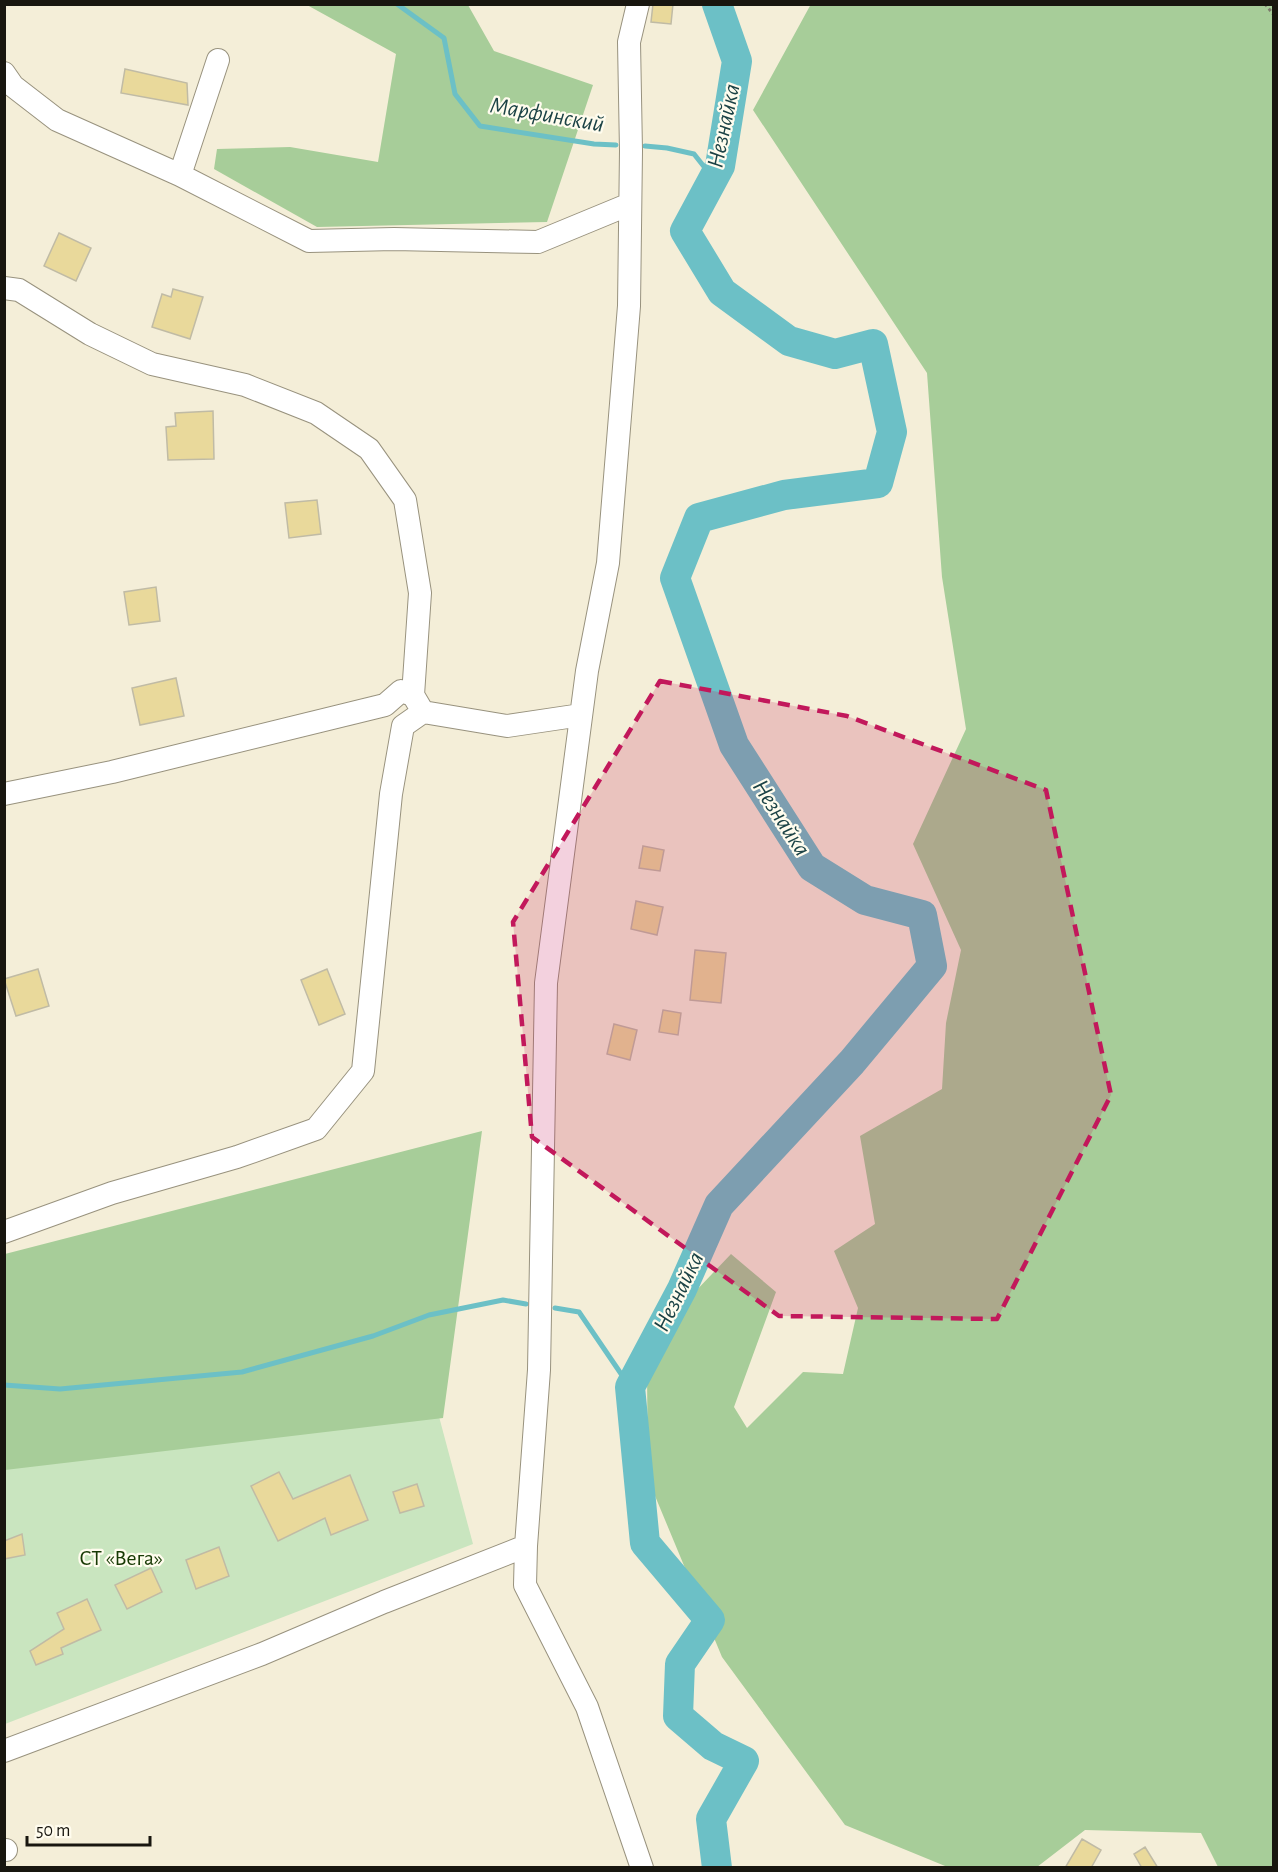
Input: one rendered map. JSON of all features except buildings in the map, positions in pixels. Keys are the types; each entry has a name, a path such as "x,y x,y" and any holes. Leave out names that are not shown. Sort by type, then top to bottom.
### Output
{"street":[{"path":"638,4 629,42 628,306 608,563 587,671 546,983 539,1370 525,1586 587,1707 642,1868"},
{"path":"180,175 218,60"},
{"path":"4,73 13,86 57,120 180,175 309,241 394,239 538,242 630,204"},
{"path":"4,288 19,290 90,334 152,364 246,385 316,413 369,449 405,500 420,593 418,704 403,726 391,794 363,1071 316,1129 237,1157 112,1193 4,1232"},
{"path":"4,794 112,772 385,705 401,691 418,704 507,726 581,715"},
{"path":"4,1751 262,1654 526,1546"}],"path":[{"path":"1265,4 1274,15"}],"highlighted area":[{"path":"660,681 847,716 1046,790 1111,1095 997,1319 779,1316 532,1137 513,922"}],"green space":[{"path":"811,4 1273,5 1273,1867 1218,1867 1201,1833 1085,1830 1037,1867 950,1868 845,1825 722,1657 648,1479 647,1373 692,1295 731,1254 776,1292 734,1407 747,1428 803,1372 843,1374 858,1308 834,1251 875,1224 860,1136 942,1089 946,1023 961,950 913,844 966,729 942,577 927,373 753,110"},
{"path":"307,5 468,5 494,51 593,85 547,222 317,227 214,169 217,149 290,147 378,162 396,54"},
{"path":"482,1131 443,1418 5,1470 5,1254"},
{"name":"СТ «Вега»","path":"433,1394 473,1544 5,1724 5,1462"}],"waterway":[{"name":"Марфинский","path":"397,4 444,38 455,94 480,126 594,144 616,145"},
{"name":"Незнайка","path":"717,4 737,61 720,166 685,231 722,292 789,341 835,354 873,344 892,432 878,483 784,495 699,518 675,578 734,745 812,867 865,900 922,915 932,966 852,1062 719,1205 682,1289 630,1387 645,1543 710,1620 680,1664 678,1716 713,1746 744,1761 711,1819 717,1868"},
{"path":"645,146 694,154 713,178"},
{"path":"4,1385 60,1389 242,1372 373,1336 429,1315 503,1300 526,1304"},
{"path":"555,1308 579,1312 630,1387"}]}
